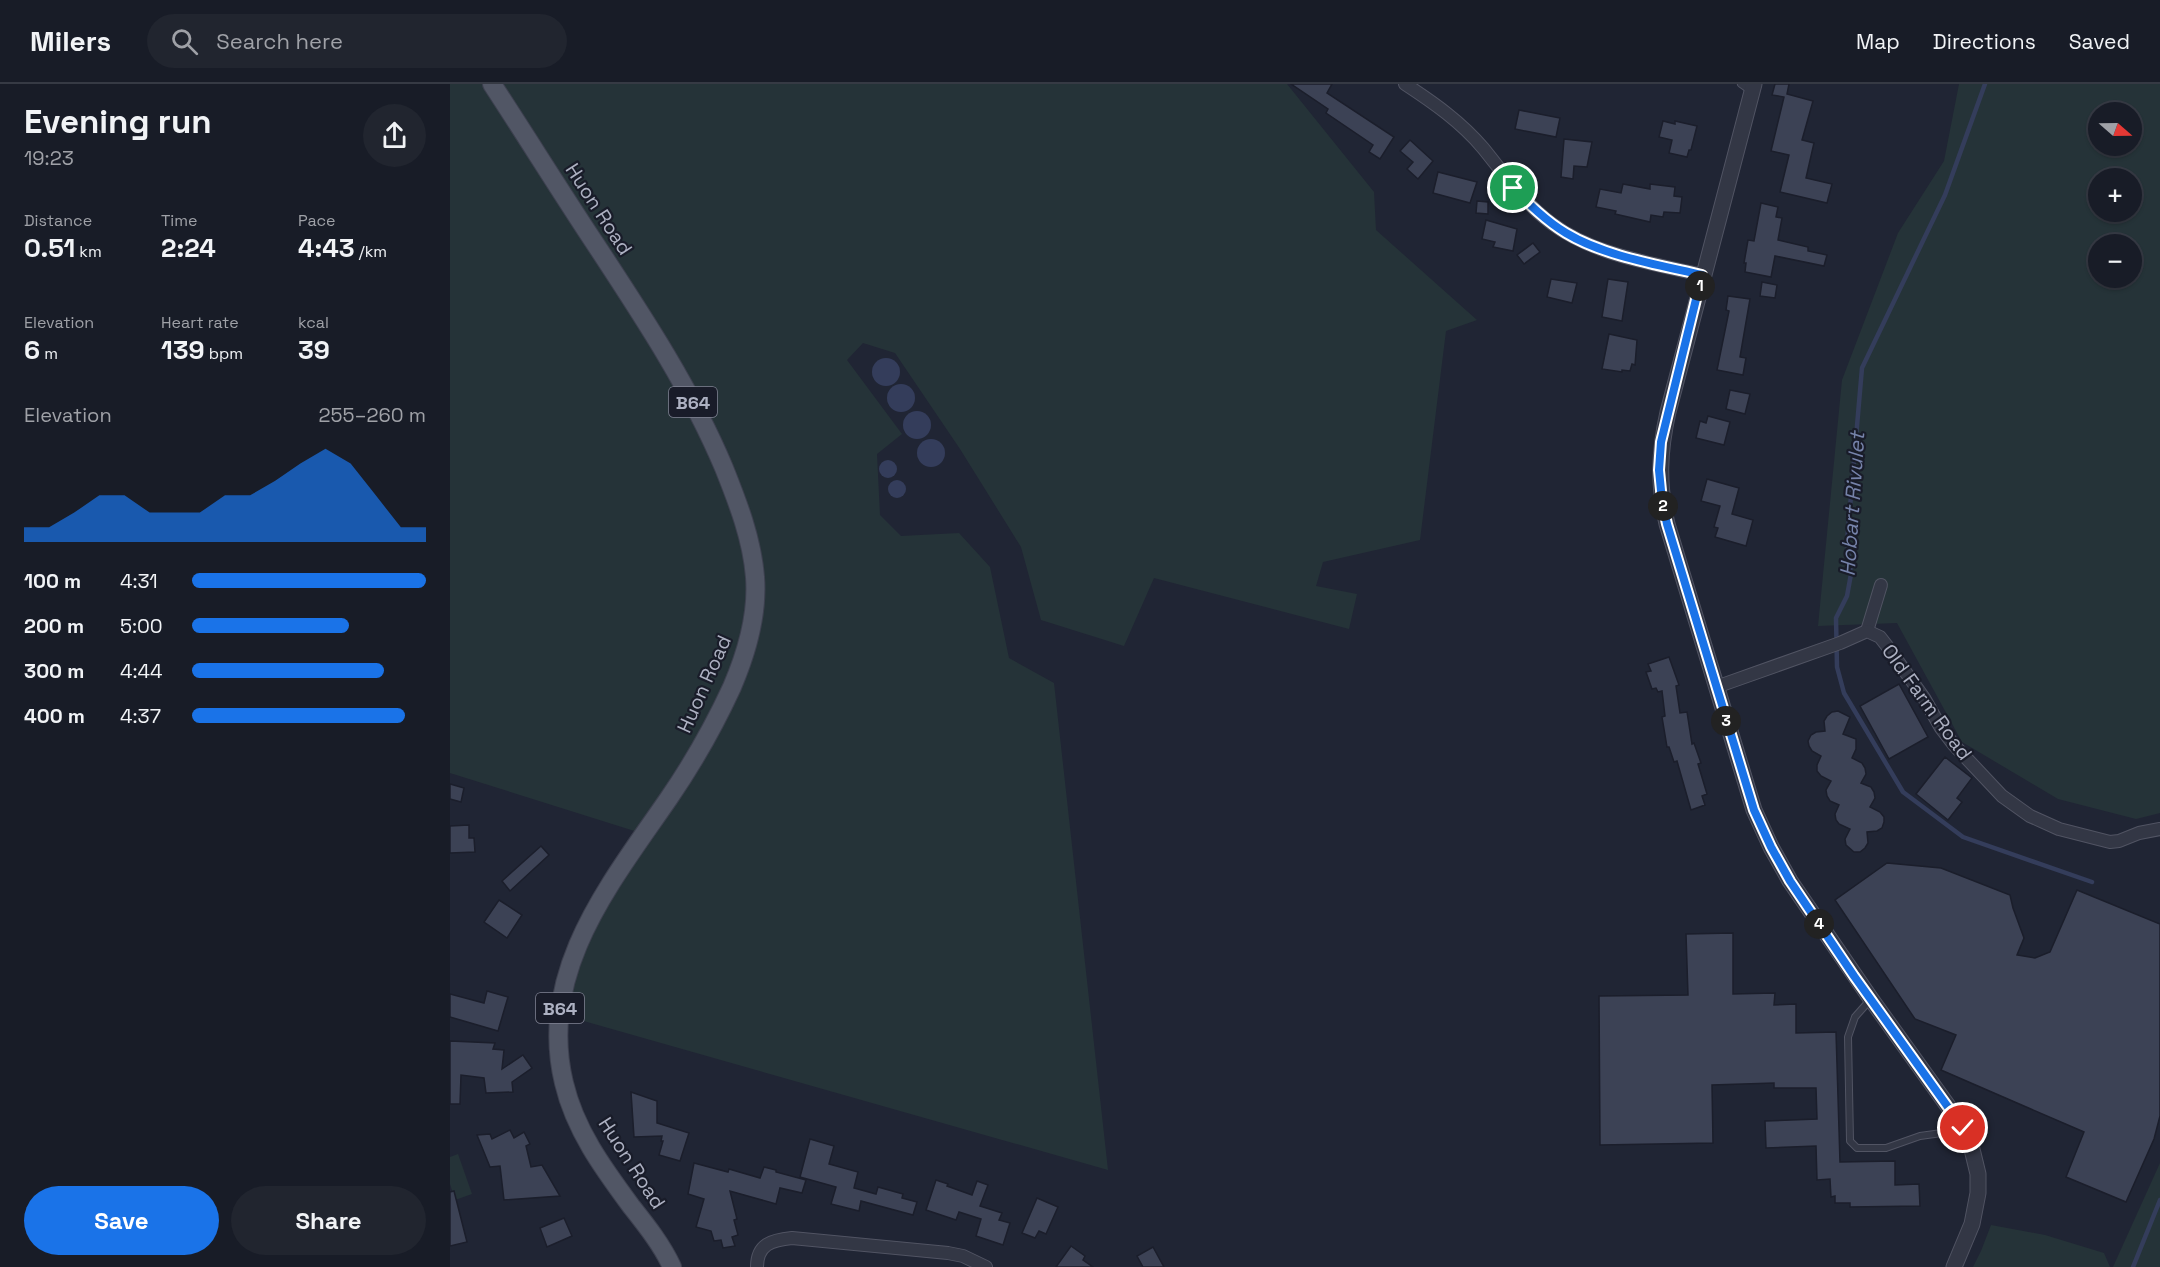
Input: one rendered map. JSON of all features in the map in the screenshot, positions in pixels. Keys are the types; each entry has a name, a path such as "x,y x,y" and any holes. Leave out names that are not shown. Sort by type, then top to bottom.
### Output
{"main road":[{"name":"Huon Road","path":"492,84 646,322 691,397 734,491 752,555 755,576 754,618 736,678 702,746 606,890 590,918 570,967 559,1014 560,1065 571,1106 592,1151 660,1245 672,1267"}],"street":[{"path":"1406,84 1446,111 1483,148 1513,188 1551,223 1567,234 1611,252 1702,275"},
{"path":"1749,87 1661,442 1659,470 1662,501 1754,810 1771,847 1790,881 1870,999 1958,1120 1974,1154 1978,1174 1976,1209 1967,1239 1954,1267"},
{"path":"1867,631 1881,585"},
{"name":"Old Farm Road","path":"1716,687 1824,649 1867,631 1880,637 1887,646 1954,745 2002,796 2030,816 2059,829 2110,842 2119,842 2139,833 2160,829"},
{"path":"757,1267 757,1257 764,1246 776,1239 792,1238 948,1253 963,1256 986,1267"}],"lane":[{"path":"1870,999 1855,1017 1848,1037 1850,1141 1857,1148 1878,1150 1920,1136 1949,1132"}],"shaded area":[{"path":"450,84 1287,84 1374,192 1376,230 1477,320 1446,331 1420,540 1323,562 1316,586 1357,594 1349,629 1154,578 1124,646 1041,620 1021,547 960,449 895,353 863,343 847,360 902,434 877,454 880,515 901,536 959,533 990,567 1009,658 1054,683 1108,1170 559,1014 564,987 644,834 450,773"},
{"path":"1959,84 2160,84 2160,813 2136,819 2058,799 1962,742 1897,623 1818,626 1842,380 1898,233 1944,161"},
{"path":"458,1154 472,1194 455,1200 450,1184 450,1157"},
{"path":"2160,1163 2160,1267 2113,1267"},
{"path":"1991,1225 2045,1235 2104,1253 2110,1267 1973,1267"}],"water":[{"path":"886,358 896,362 900,372 896,382 886,386 876,382 872,372 876,362"},
{"path":"901,384 911,388 915,398 911,408 901,412 891,408 887,398 891,388"},
{"path":"917,411 927,415 931,425 927,435 917,439 907,435 903,425 907,415"},
{"path":"931,439 941,443 945,453 941,463 931,467 921,463 917,453 921,443"},
{"path":"884,460 892,460 897,465 895,476 884,478 879,473 879,465"},
{"path":"893,480 901,480 906,485 904,496 893,498 888,493 888,485"}],"building":[{"path":"1291,84 1332,84 1327,93 1394,137 1380,159 1369,152 1373,145 1326,113 1328,109"},
{"path":"1775,84 1789,84 1787,94 1813,101 1802,140 1814,143 1806,178 1832,184 1827,203 1780,192 1789,155 1771,151 1784,97 1772,95"},
{"path":"1519,110 1560,118 1556,137 1515,129"},
{"path":"1663,121 1697,126 1687,157 1669,153 1672,140 1659,137"},
{"path":"1564,139 1592,142 1587,167 1574,166 1573,179 1561,177"},
{"path":"1410,140 1433,161 1418,179 1407,169 1413,162 1400,151"},
{"path":"1438,172 1477,182 1470,203 1433,193"},
{"path":"1623,184 1650,189 1650,184 1675,187 1674,196 1682,197 1680,213 1664,212 1663,217 1651,215 1650,222 1596,207 1600,189 1621,193"},
{"path":"1477,201 1488,202 1488,214 1476,213"},
{"path":"1761,203 1778,207 1776,217 1782,218 1778,240 1808,247 1808,251 1827,255 1824,266 1775,256 1771,277 1745,272 1746,263 1744,263 1748,240 1754,241"},
{"path":"1486,220 1517,229 1513,251 1493,247 1495,242 1482,239"},
{"path":"1533,243 1540,252 1524,264 1517,255"},
{"path":"1551,279 1577,283 1572,303 1547,297"},
{"path":"1608,279 1628,282 1622,321 1602,317"},
{"path":"1762,282 1777,285 1775,298 1760,296"},
{"path":"1728,296 1750,299 1740,357 1746,358 1743,375 1717,370 1729,311 1726,310"},
{"path":"1609,334 1637,340 1635,365 1632,364 1630,371 1602,369"},
{"path":"1730,390 1750,394 1745,414 1726,409"},
{"path":"1708,416 1730,422 1724,445 1696,438 1700,421 1706,423"},
{"path":"1707,479 1739,488 1732,514 1753,520 1746,546 1715,537 1718,528 1714,527 1720,506 1701,501"},
{"path":"1669,657 1679,685 1676,686 1680,713 1687,712 1692,744 1694,743 1701,763 1698,764 1707,794 1702,796 1705,805 1691,810 1677,761 1674,762 1669,747 1667,747 1662,717 1665,716 1662,691 1652,689 1646,672 1651,671 1648,664"},
{"path":"1899,684 1928,737 1889,759 1860,706"},
{"path":"1838,711 1850,717 1843,734 1856,739 1856,749 1852,758 1862,763 1865,768 1866,774 1861,783 1871,787 1874,792 1875,798 1870,807 1884,817 1882,828 1867,832 1868,843 1860,852 1854,852 1846,845 1845,839 1850,829 1836,820 1835,814 1839,805 1830,801 1826,790 1831,781 1817,771 1821,756 1812,751 1808,741 1816,732 1825,731 1824,721 1827,716"},
{"path":"1945,757 1972,778 1957,798 1962,802 1948,820 1916,794"},
{"path":"450,784 464,788 461,802 450,799"},
{"path":"469,825 469,838 474,838 475,852 450,853 450,826"},
{"path":"541,846 549,855 510,891 502,881"},
{"path":"1887,863 1941,868 2010,895 2024,938 2017,955 2035,958 2050,952 2077,890 2160,924 2160,1116 2154,1139 2126,1202 2066,1177 2084,1132 1941,1070 1956,1035 1915,1019 1835,900"},
{"path":"499,900 522,915 507,938 484,922"},
{"path":"1733,933 1733,994 1775,993 1774,1005 1796,1004 1796,1033 1836,1032 1840,1162 1895,1161 1895,1185 1919,1184 1920,1206 1850,1207 1850,1203 1835,1203 1835,1196 1831,1197 1830,1179 1817,1180 1816,1146 1766,1148 1765,1121 1817,1119 1816,1088 1774,1088 1774,1083 1712,1085 1713,1143 1600,1145 1599,996 1688,995 1686,934"},
{"path":"487,991 508,997 498,1031 450,1017 450,994 484,1003"},
{"path":"450,1041 495,1043 493,1049 504,1050 502,1069 523,1055 532,1068 512,1082 513,1092 486,1093 484,1078 461,1075 460,1104 450,1104"},
{"path":"631,1092 657,1101 657,1123 689,1133 680,1161 659,1155 662,1136 634,1137"},
{"path":"510,1130 514,1138 524,1132 530,1144 526,1146 531,1167 542,1165 560,1196 504,1200 500,1166 490,1167 477,1135 490,1134 492,1139"},
{"path":"810,1139 834,1146 829,1164 858,1172 854,1188 876,1194 878,1187 903,1194 902,1198 917,1202 913,1215 861,1201 859,1211 831,1204 836,1187 800,1177"},
{"path":"694,1163 728,1172 729,1169 760,1178 764,1167 806,1180 802,1193 780,1188 776,1204 730,1191 737,1219 734,1220 738,1235 732,1237 735,1246 723,1248 721,1240 714,1241 711,1231 696,1227 704,1199 688,1194"},
{"path":"936,1180 972,1195 977,1181 988,1185 980,1206 1002,1213 999,1220 1010,1223 1003,1245 976,1236 981,1219 959,1212 956,1220 926,1210"},
{"path":"454,1191 467,1242 450,1246 450,1192"},
{"path":"1037,1198 1058,1207 1046,1234 1039,1231 1035,1238 1022,1233"},
{"path":"564,1218 572,1236 547,1247 540,1228"},
{"path":"1071,1246 1085,1256 1083,1260 1093,1267 1056,1267"},
{"path":"1153,1247 1164,1267 1143,1267 1137,1256"}],"waterway":[{"name":"Hobart Rivulet","path":"1985,84 1945,195 1862,368 1847,542 1851,574 1847,596 1836,618 1837,667 1844,693 1903,792 1963,837 2092,882"},
{"name":"Hobart Rivulet","path":"2133,1267 2160,1200"}],"route":[{"path":"1513,188 1551,223 1585,243 1611,252 1702,275 1661,442 1659,470 1667,524 1726,722 1754,810 1780,865 1870,999 1963,1128"}]}
